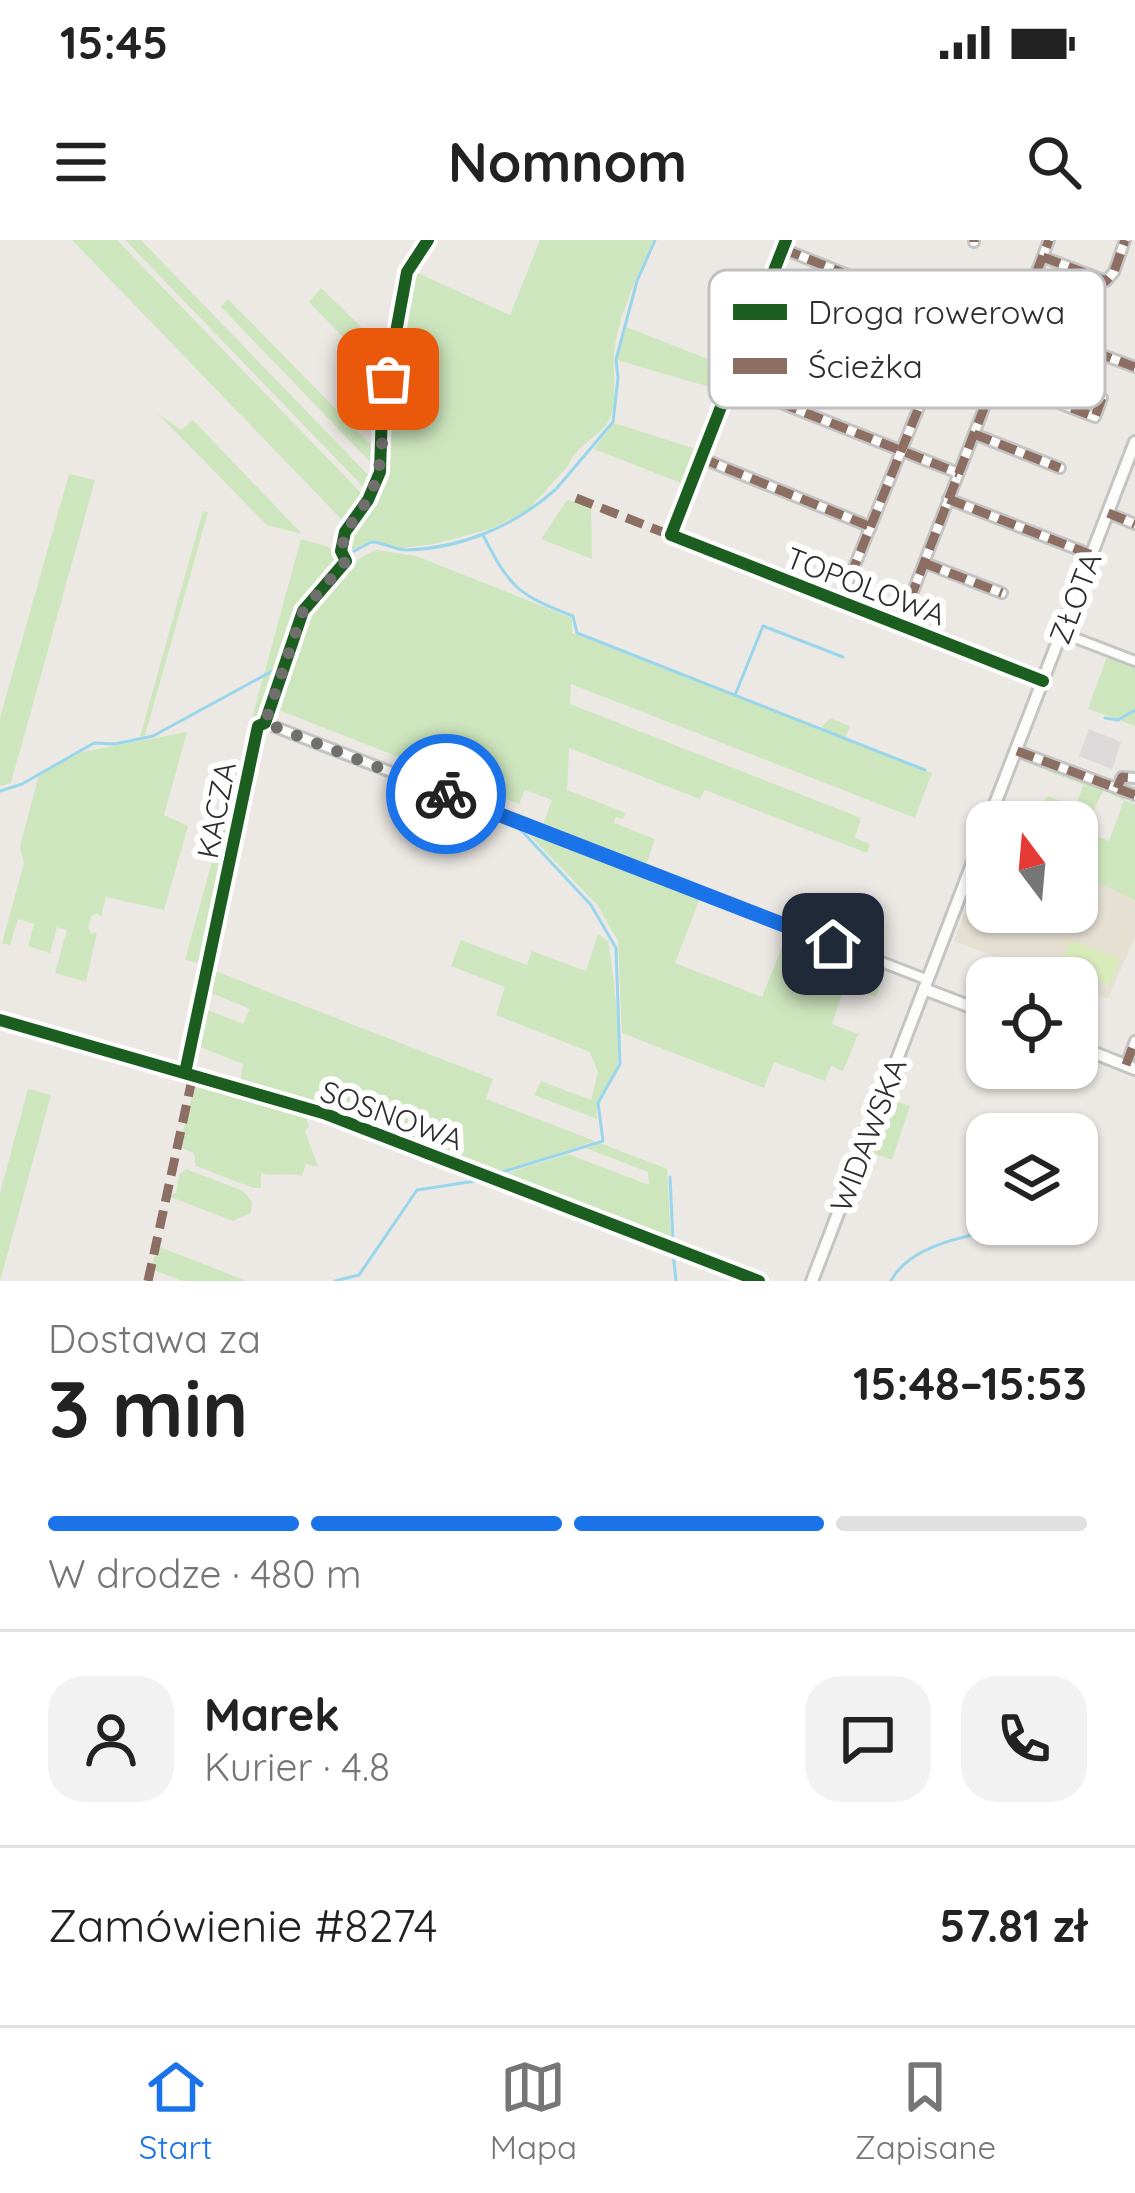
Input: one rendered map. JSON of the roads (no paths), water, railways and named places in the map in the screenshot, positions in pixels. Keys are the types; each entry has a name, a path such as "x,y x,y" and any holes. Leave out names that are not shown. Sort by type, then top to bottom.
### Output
{"street":[{"name":"KACZA","path":"185,1072 258,726 265,723 303,611 346,561 341,551 345,532 368,500 380,472 382,409 406,272 428,240"},
{"path":"1038,270 1049,240"},
{"path":"1105,281 1114,272 1126,240"},
{"path":"784,244 844,270"},
{"path":"1043,257 1077,270"},
{"path":"1105,357 1135,368"},
{"path":"720,408 701,458 871,527"},
{"path":"792,408 958,473"},
{"path":"839,602 918,408"},
{"path":"900,625 984,408"},
{"path":"1072,408 1095,417 1098,408"},
{"path":"974,434 1060,468"},
{"name":"ZŁOTA","path":"997,801 1135,442"},
{"name":"TOPOLOWA","path":"701,458 671,535 1043,681"},
{"path":"948,500 1092,555"},
{"path":"1108,513 1135,524"},
{"path":"924,563 1001,593"},
{"path":"1062,633 1135,661"},
{"path":"265,723 966,1003"},
{"path":"1016,751 1135,795"},
{"path":"1117,788 1122,777 1135,778"},
{"name":"ZŁOTA","path":"926,985 966,880"},
{"name":"WIDAWSKA","path":"812,1281 926,985"},
{"name":"SOSNOWA","path":"0,1020 323,1113 759,1281"},
{"path":"1098,1054 1130,1067 1135,1041"}],"waterway":[{"path":"557,488 613,422 616,360 637,281 655,240"},
{"path":"347,555 371,542 407,550 468,540 505,524 555,490"},
{"path":"483,535 518,588 573,616 577,633 925,770"},
{"path":"0,791 22,784 94,743 153,736 276,669 302,600 310,597"},
{"path":"735,695 763,626 843,657"},
{"path":"261,720 276,670"},
{"path":"1105,718 1118,720 1135,710"},
{"path":"266,729 519,828 591,905 616,948 620,1064 598,1103 603,1141 496,1174"},
{"path":"670,1177 673,1242"},
{"path":"335,1281 359,1275 417,1190 482,1180"},
{"path":"891,1281 914,1257 966,1236"},
{"path":"673,1253 676,1281"}]}
